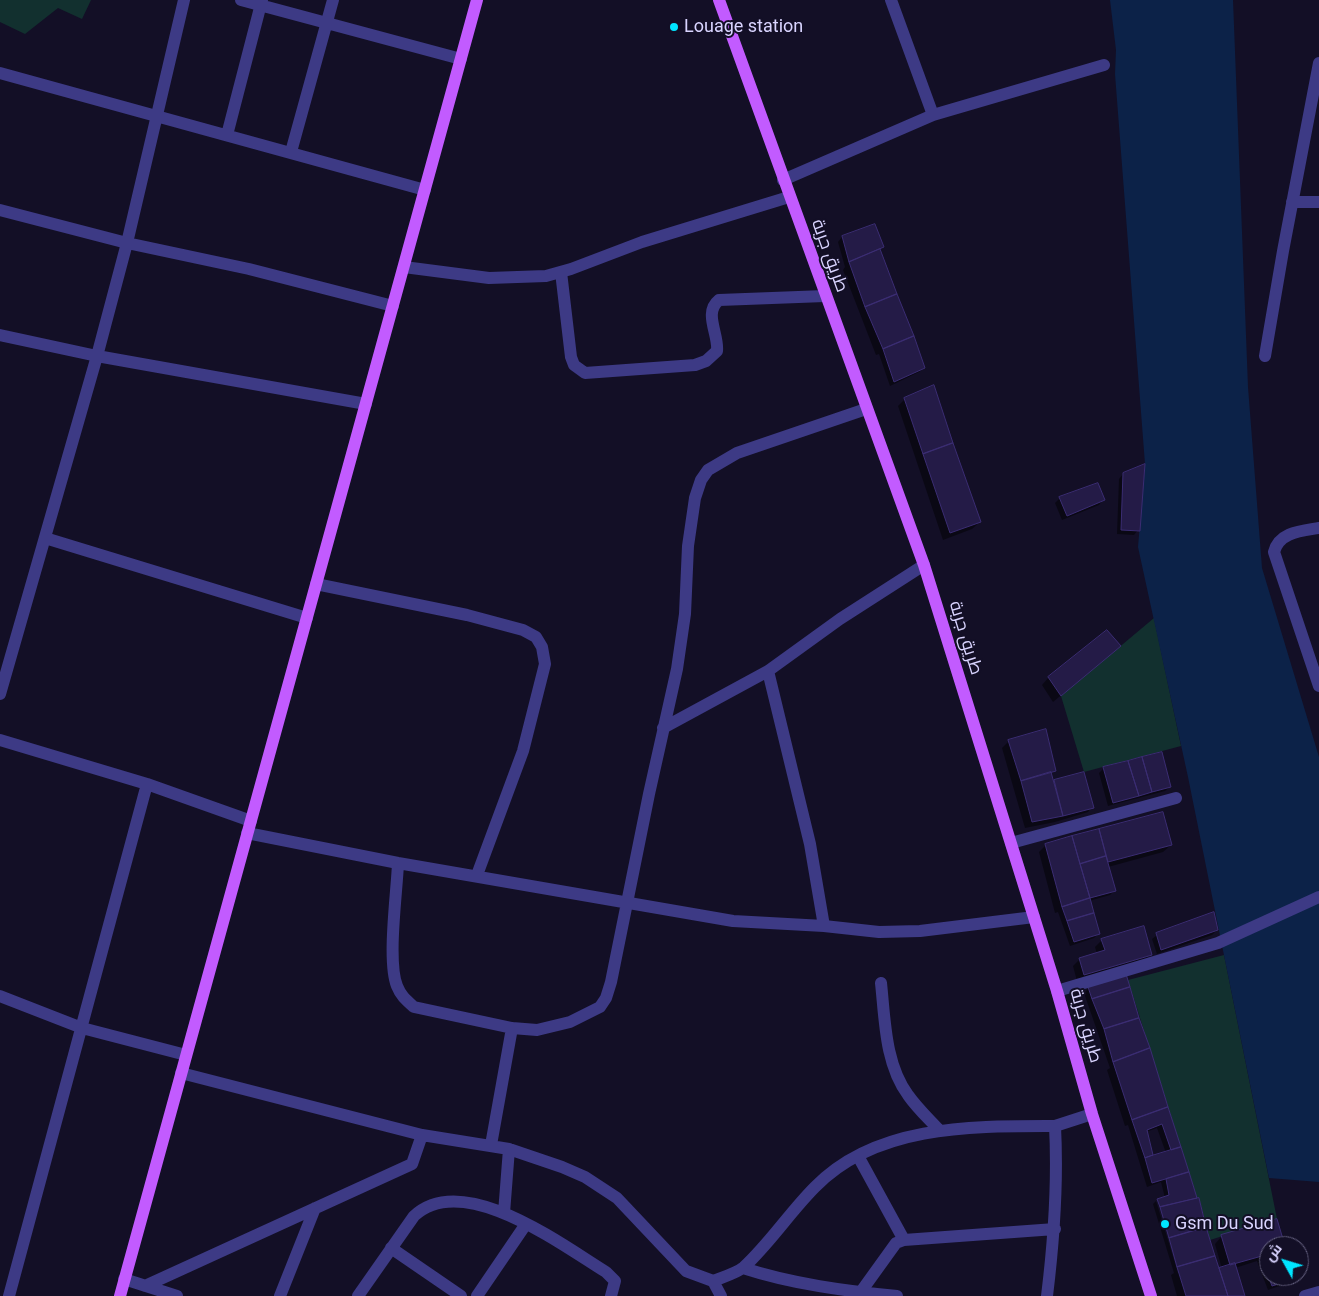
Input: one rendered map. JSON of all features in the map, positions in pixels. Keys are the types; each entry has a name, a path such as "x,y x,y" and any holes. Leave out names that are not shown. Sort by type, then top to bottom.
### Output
{"main road":[{"path":"120,1296 477,0"},
{"name":"طريق جربة","path":"719,0 924,565 1057,992 1092,1114 1151,1296"}],"street":[{"path":"0,694 98,356 127,243 184,0"},
{"path":"242,0 261,3 461,59"},
{"path":"291,152 333,0"},
{"path":"891,0 933,115"},
{"path":"227,135 261,3"},
{"path":"1265,356 1319,63"},
{"path":"783,180 933,115 1104,65"},
{"path":"0,73 425,190"},
{"path":"404,267 489,278 522,278 561,272 642,242 789,197"},
{"path":"1292,202 1319,202"},
{"path":"0,210 127,243 249,269 393,306"},
{"path":"561,272 571,358 574,366 586,373 686,366 706,361 717,351 718,341 711,316 714,304 719,300 825,296"},
{"path":"0,335 98,356 366,404"},
{"path":"398,863 393,965 397,984 403,998 414,1007 512,1028 537,1030 552,1028 587,1015 600,1007 606,998 612,982 680,651 686,614 688,546 695,498 701,480 712,467 737,453 866,409"},
{"path":"1319,528 1283,537 1276,543 1274,552 1319,686"},
{"path":"45,538 307,618"},
{"path":"663,728 768,671 840,619 924,565"},
{"path":"316,584 467,615 514,628 536,637 542,647 545,664 528,732 508,796 477,875"},
{"path":"768,671 810,844 824,926"},
{"path":"0,740 147,784 249,827 398,863 477,875 733,921 824,926 879,932 920,932 1034,917"},
{"path":"9,1296 34,1194 82,1028 147,784"},
{"path":"1010,843 1176,798"},
{"path":"1057,992 1218,943 1319,897"},
{"path":"881,983 888,1042 894,1071 908,1095 939,1130"},
{"path":"0,996 82,1028 186,1055"},
{"path":"491,1145 512,1028"},
{"path":"181,1073 422,1135 510,1149 562,1167 605,1189 645,1227 679,1266 686,1271 713,1281 721,1296"},
{"path":"713,1281 743,1268 816,1186 847,1161 858,1156 902,1139 939,1130 990,1126 1055,1126 1092,1114"},
{"path":"1047,1296 1055,1229 1057,1167 1055,1126"},
{"path":"145,1286 412,1164 422,1135"},
{"path":"504,1213 510,1149"},
{"path":"858,1156 904,1240"},
{"path":"358,1296 414,1216 432,1203 468,1202 504,1213 526,1224 606,1272 615,1281 611,1296"},
{"path":"280,1296 315,1208"},
{"path":"477,1296 526,1224"},
{"path":"860,1293 890,1249 896,1243 904,1240 1055,1229"},
{"path":"391,1248 461,1296"},
{"path":"743,1268 765,1275 860,1293 897,1296"},
{"path":"124,1279 177,1296"},
{"path":"1305,1296 1319,1292"}],"green space":[{"path":"0,0 91,0 82,19 58,8 25,34 0,22"},
{"path":"1154,618 1181,746 1084,772 1061,696"},
{"path":"1224,955 1277,1219 1210,1240 1199,1198 1197,1198 1128,980"}],"water":[{"path":"1110,0 1233,0 1248,387 1262,568 1319,757 1319,1182 1269,1178 1188,777 1138,547 1145,464 1115,74 1116,50"}],"building":[{"path":"875,224 884,247 849,262 842,236"},
{"path":"880,249 897,294 865,307 849,262"},
{"path":"897,294 914,336 883,349 865,307"},
{"path":"914,336 925,368 894,382 883,349"},
{"path":"934,385 953,443 923,454 904,398"},
{"path":"953,443 981,522 950,533 923,454"},
{"path":"1145,464 1140,531 1121,530 1123,473"},
{"path":"1098,483 1105,500 1067,516 1059,497"},
{"path":"1107,630 1121,646 1061,696 1048,677"},
{"path":"1046,729 1056,771 1021,781 1008,740"},
{"path":"1162,752 1171,787 1152,792 1142,757"},
{"path":"1142,757 1152,792 1139,796 1128,761"},
{"path":"1128,761 1139,796 1113,803 1103,767"},
{"path":"1051,772 1063,816 1032,822 1021,781"},
{"path":"1084,772 1094,808 1063,816 1054,780"},
{"path":"1163,812 1172,845 1108,862 1099,829"},
{"path":"1099,829 1106,856 1080,864 1072,836"},
{"path":"1072,836 1090,898 1062,907 1045,844"},
{"path":"1106,856 1116,891 1090,898 1080,864"},
{"path":"1090,898 1094,913 1067,921 1062,907"},
{"path":"1214,912 1218,930 1161,950 1156,933"},
{"path":"1094,913 1100,934 1074,942 1067,921"},
{"path":"1144,926 1152,955 1084,975 1079,958 1105,950 1101,939"},
{"path":"1126,974 1130,987 1092,999 1088,987"},
{"path":"1130,987 1139,1018 1104,1029 1092,999"},
{"path":"1139,1018 1150,1048 1113,1062 1104,1029"},
{"path":"1150,1048 1168,1107 1132,1120 1113,1062"},
{"path":"1168,1107 1181,1147 1171,1150 1162,1124 1147,1130 1153,1155 1145,1158 1132,1120"},
{"path":"1181,1147 1189,1172 1152,1183 1145,1158"},
{"path":"1189,1172 1197,1198 1160,1207 1157,1199 1169,1195 1166,1179"},
{"path":"1199,1198 1206,1227 1169,1238 1160,1207"},
{"path":"1277,1219 1282,1236 1259,1236 1259,1257 1230,1265 1221,1235"},
{"path":"1206,1227 1215,1256 1177,1267 1169,1238"},
{"path":"1215,1256 1228,1296 1186,1296 1177,1267"},
{"path":"1235,1263 1245,1296 1228,1296 1219,1268"}],"place":[{"name":"Louage station","path":"674,27"},
{"name":"Gsm Du Sud","path":"1165,1224"}]}
